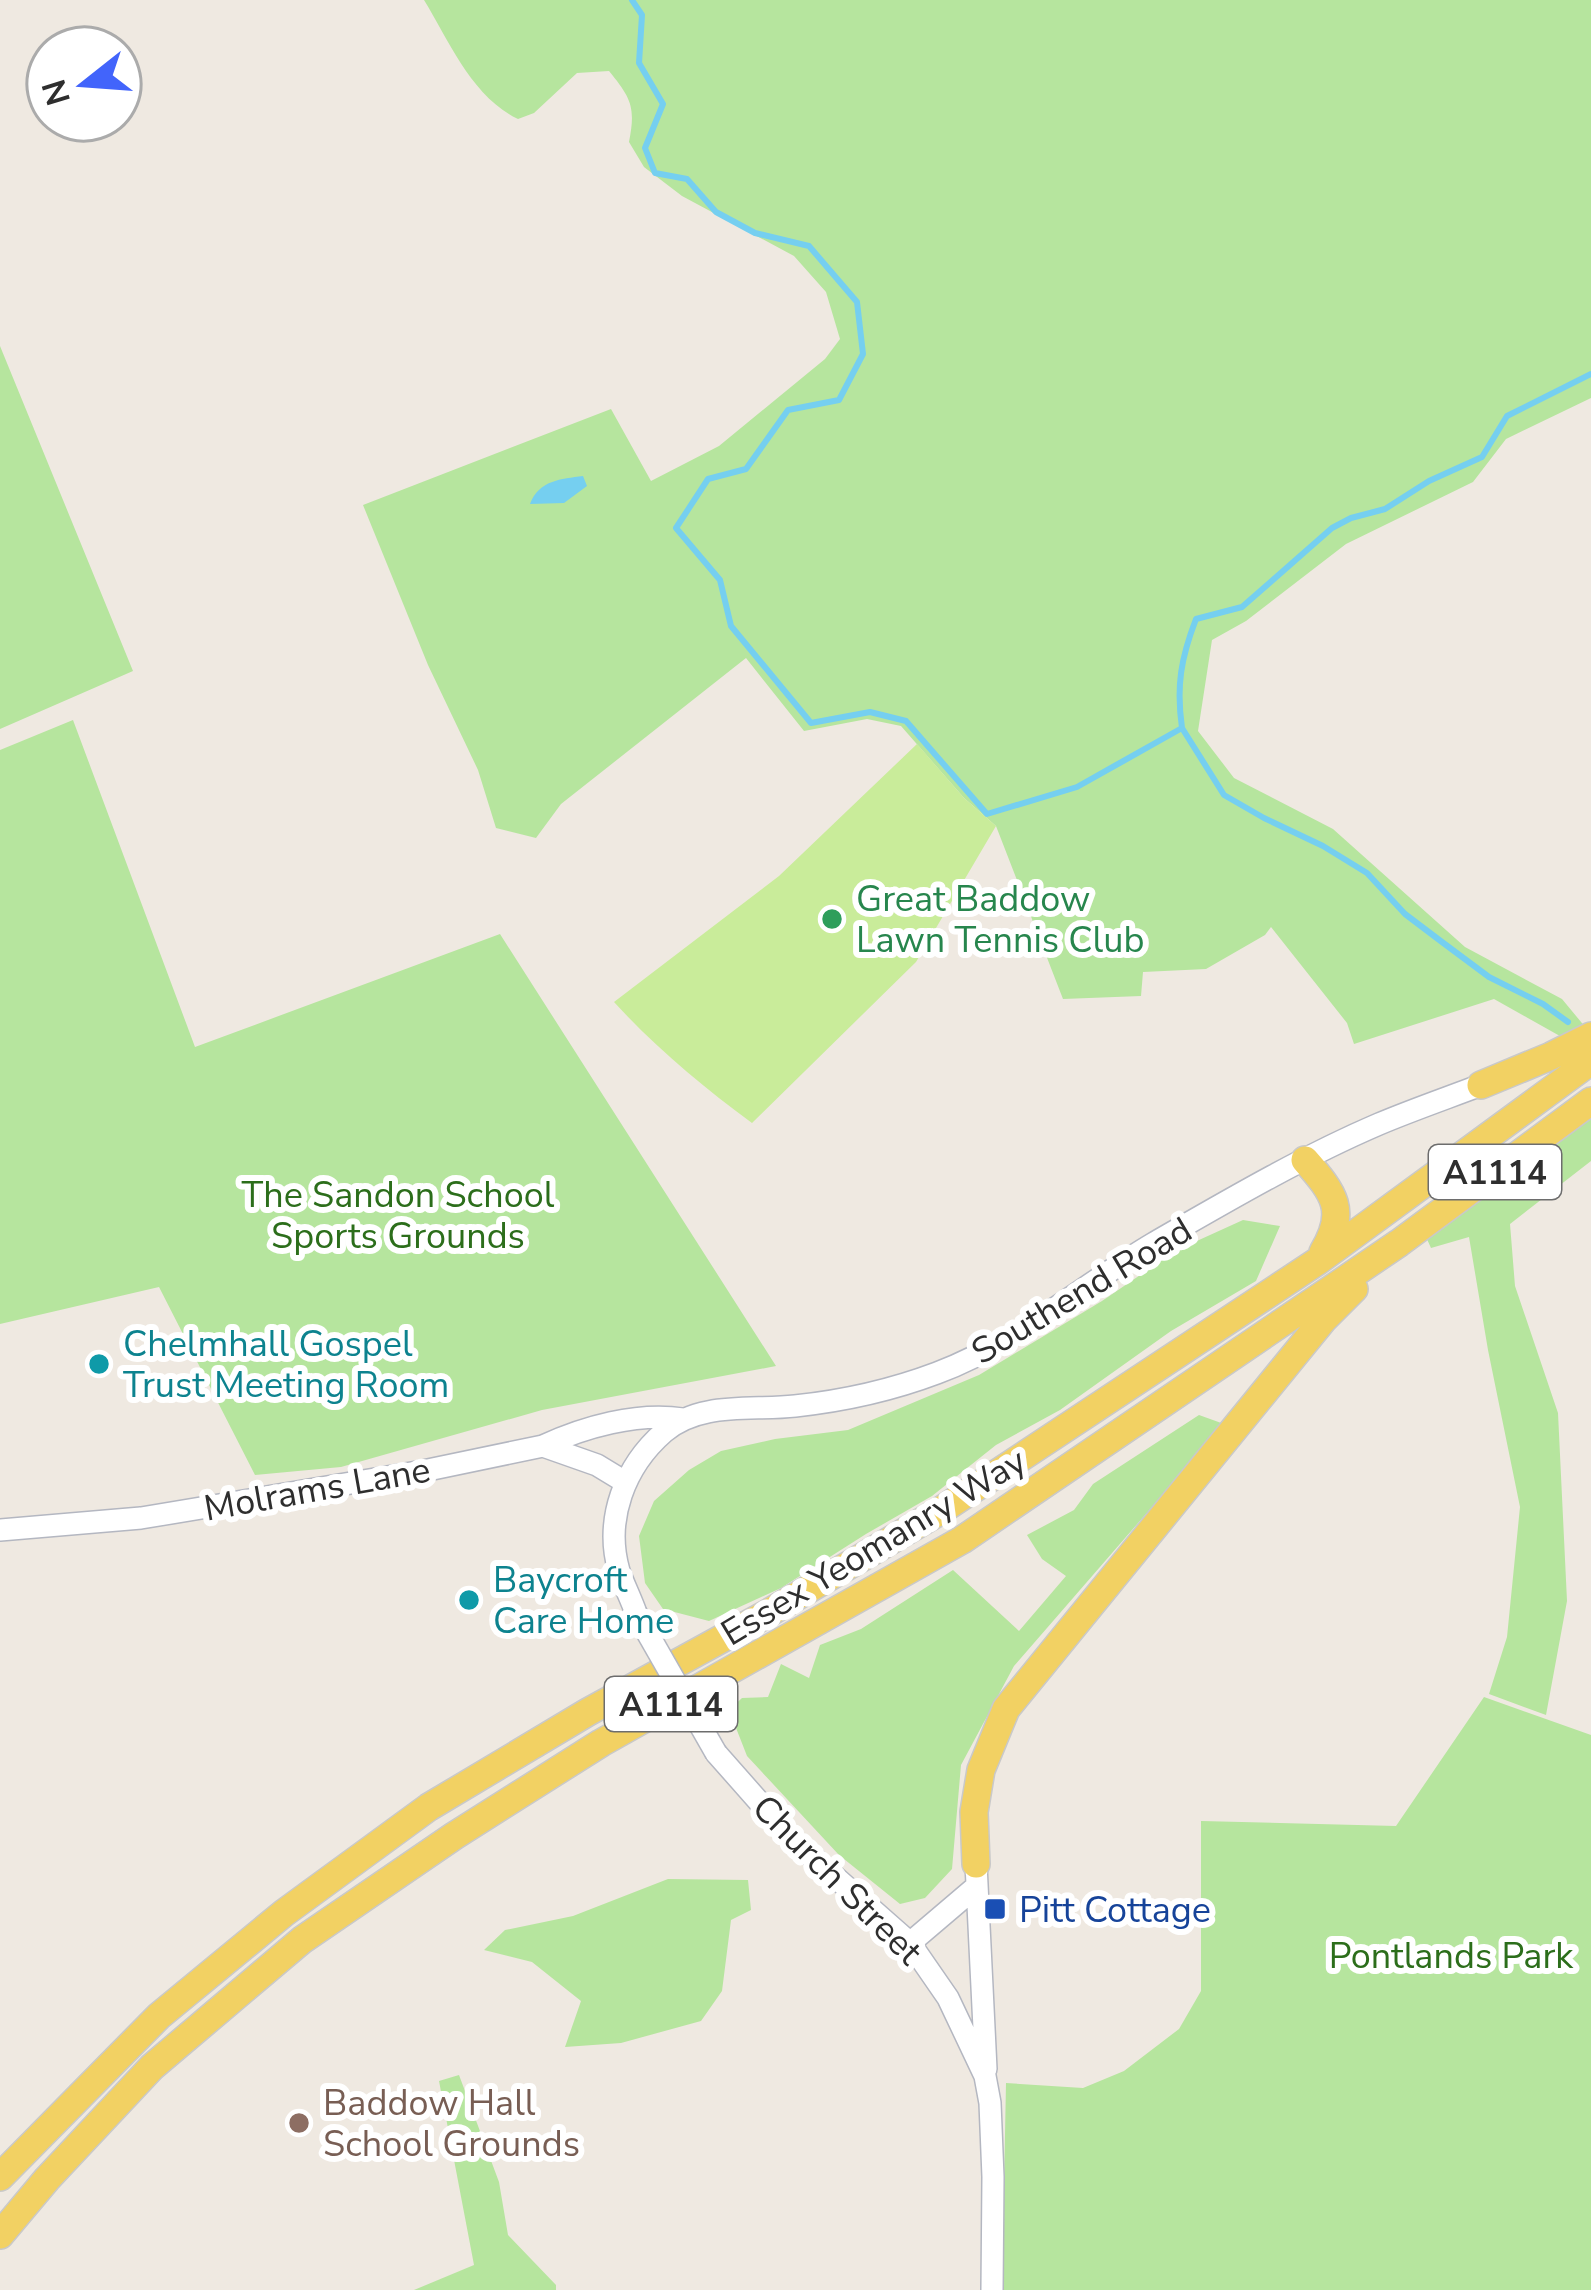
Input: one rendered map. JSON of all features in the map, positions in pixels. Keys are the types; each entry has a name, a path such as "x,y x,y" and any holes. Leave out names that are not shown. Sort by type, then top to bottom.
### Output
{"main road":[{"path":"1481,1085 1591,1036"},
{"name":"Essex Yeomanry Way","path":"0,2177 159,2016 284,1913 429,1807 940,1511 1318,1261 1591,1061"},
{"name":"A1114","path":"1399,1243 1591,1101"},
{"path":"1305,1160 1328,1188 1337,1222 1318,1261"},
{"path":"976,1875 974,1812 981,1770 1006,1709 1323,1320 1399,1243"},
{"name":"Essex Yeomanry Way","path":"0,2235 152,2067 302,1940 601,1743 962,1540 1399,1243"}],"street":[{"name":"Southend Road","path":"543,1447 573,1432 658,1415 683,1419 706,1412 795,1406 890,1389 938,1372 998,1346 1151,1245 1305,1160 1481,1085"},
{"path":"543,1447 597,1465 625,1482 642,1455 683,1419"},
{"name":"Molrams Lane","path":"0,1530 141,1518 543,1447"},
{"name":"Church Street","path":"625,1482 614,1543 619,1570 636,1613 716,1753 791,1839 910,1943 948,1998 986,2076 994,2177 992,2290"},
{"path":"910,1943 976,1875"},
{"path":"976,1875 986,2076"}],"green space":[{"path":"424,0 1591,0 1591,398 1506,439 1473,482 1346,544 1246,621 1212,640 1198,731 1234,778 1333,829 1465,947 1562,999 1591,1034 1567,1040 1494,999 1354,1044 1347,1023 1271,927 1206,969 1143,972 1141,996 1063,999 996,826 964,798 901,726 867,719 804,731 746,658 561,804 536,838 496,828 478,770 428,665 363,505 611,409 651,481 719,446 825,359 840,339 826,292 794,256 682,196 644,167 629,142 630,104 609,71 577,73 534,113 518,119 475,82"},
{"path":"0,346 133,671 0,729"},
{"name":"The Sandon School Sports Grounds","path":"73,720 195,1047 500,934 776,1366 542,1410 341,1467 255,1475 159,1287 0,1324 0,750"},
{"name":"Great Baddow Lawn Tennis Club","path":"917,744 964,798 996,826 916,962 752,1123 680,1066 614,1002 779,876"},
{"path":"1591,1119 1591,1161 1510,1224 1515,1286 1558,1413 1567,1601 1546,1715 1489,1694 1507,1637 1520,1507 1469,1237 1431,1248 1426,1237"},
{"path":"1243,1220 1280,1226 1256,1281 1171,1331 1060,1410 996,1445 932,1496 781,1588 709,1621 663,1609 645,1583 639,1536 654,1501 689,1470 721,1451 848,1430 979,1375 1177,1250"},
{"path":"1199,1415 1224,1424 1014,1666 961,1765 952,1869 925,1898 900,1904 839,1855 747,1756 729,1710 742,1698 768,1697 781,1664 809,1678 820,1645 861,1629 953,1570 1019,1631 1066,1576 1042,1559 1027,1535 1074,1510 1093,1484"},
{"name":"Pontlands Park","path":"1484,1697 1591,1735 1591,2290 1002,2290 1006,2083 1083,2088 1124,2071 1179,2029 1201,1991 1201,1821 1396,1826"},
{"path":"668,1879 748,1880 751,1910 731,1920 722,1991 701,2021 621,2043 565,2047 581,2001 532,1962 484,1950 505,1930 573,1916"},
{"path":"459,2075 499,2182 508,2235 556,2290 414,2290 474,2265 439,2081"}],"water":[{"path":"583,476 587,486 564,503 530,504 545,485"}],"waterway":[{"path":"632,0 642,15 639,63 663,104 645,148 655,173 687,179 716,212 755,233 809,246 857,302 863,354 839,400 788,410 746,469 708,479 676,528 720,580 731,626 811,723 870,712 906,721 987,814 1077,787 1182,728 1181,672 1196,619 1242,607 1332,528 1385,509 1429,481 1482,457 1507,416 1591,374"},
{"path":"1182,728 1224,795 1367,873 1405,914 1489,977 1568,1022"}],"place":[{"name":"Great Baddow Lawn Tennis Club","path":"832,919"},
{"name":"Chelmhall Gospel Trust Meeting Room","path":"99,1364"},
{"name":"Baycroft Care Home","path":"469,1600"},
{"name":"Pitt Cottage","path":"995,1909"},
{"name":"Baddow Hall School Grounds","path":"299,2123"}]}
